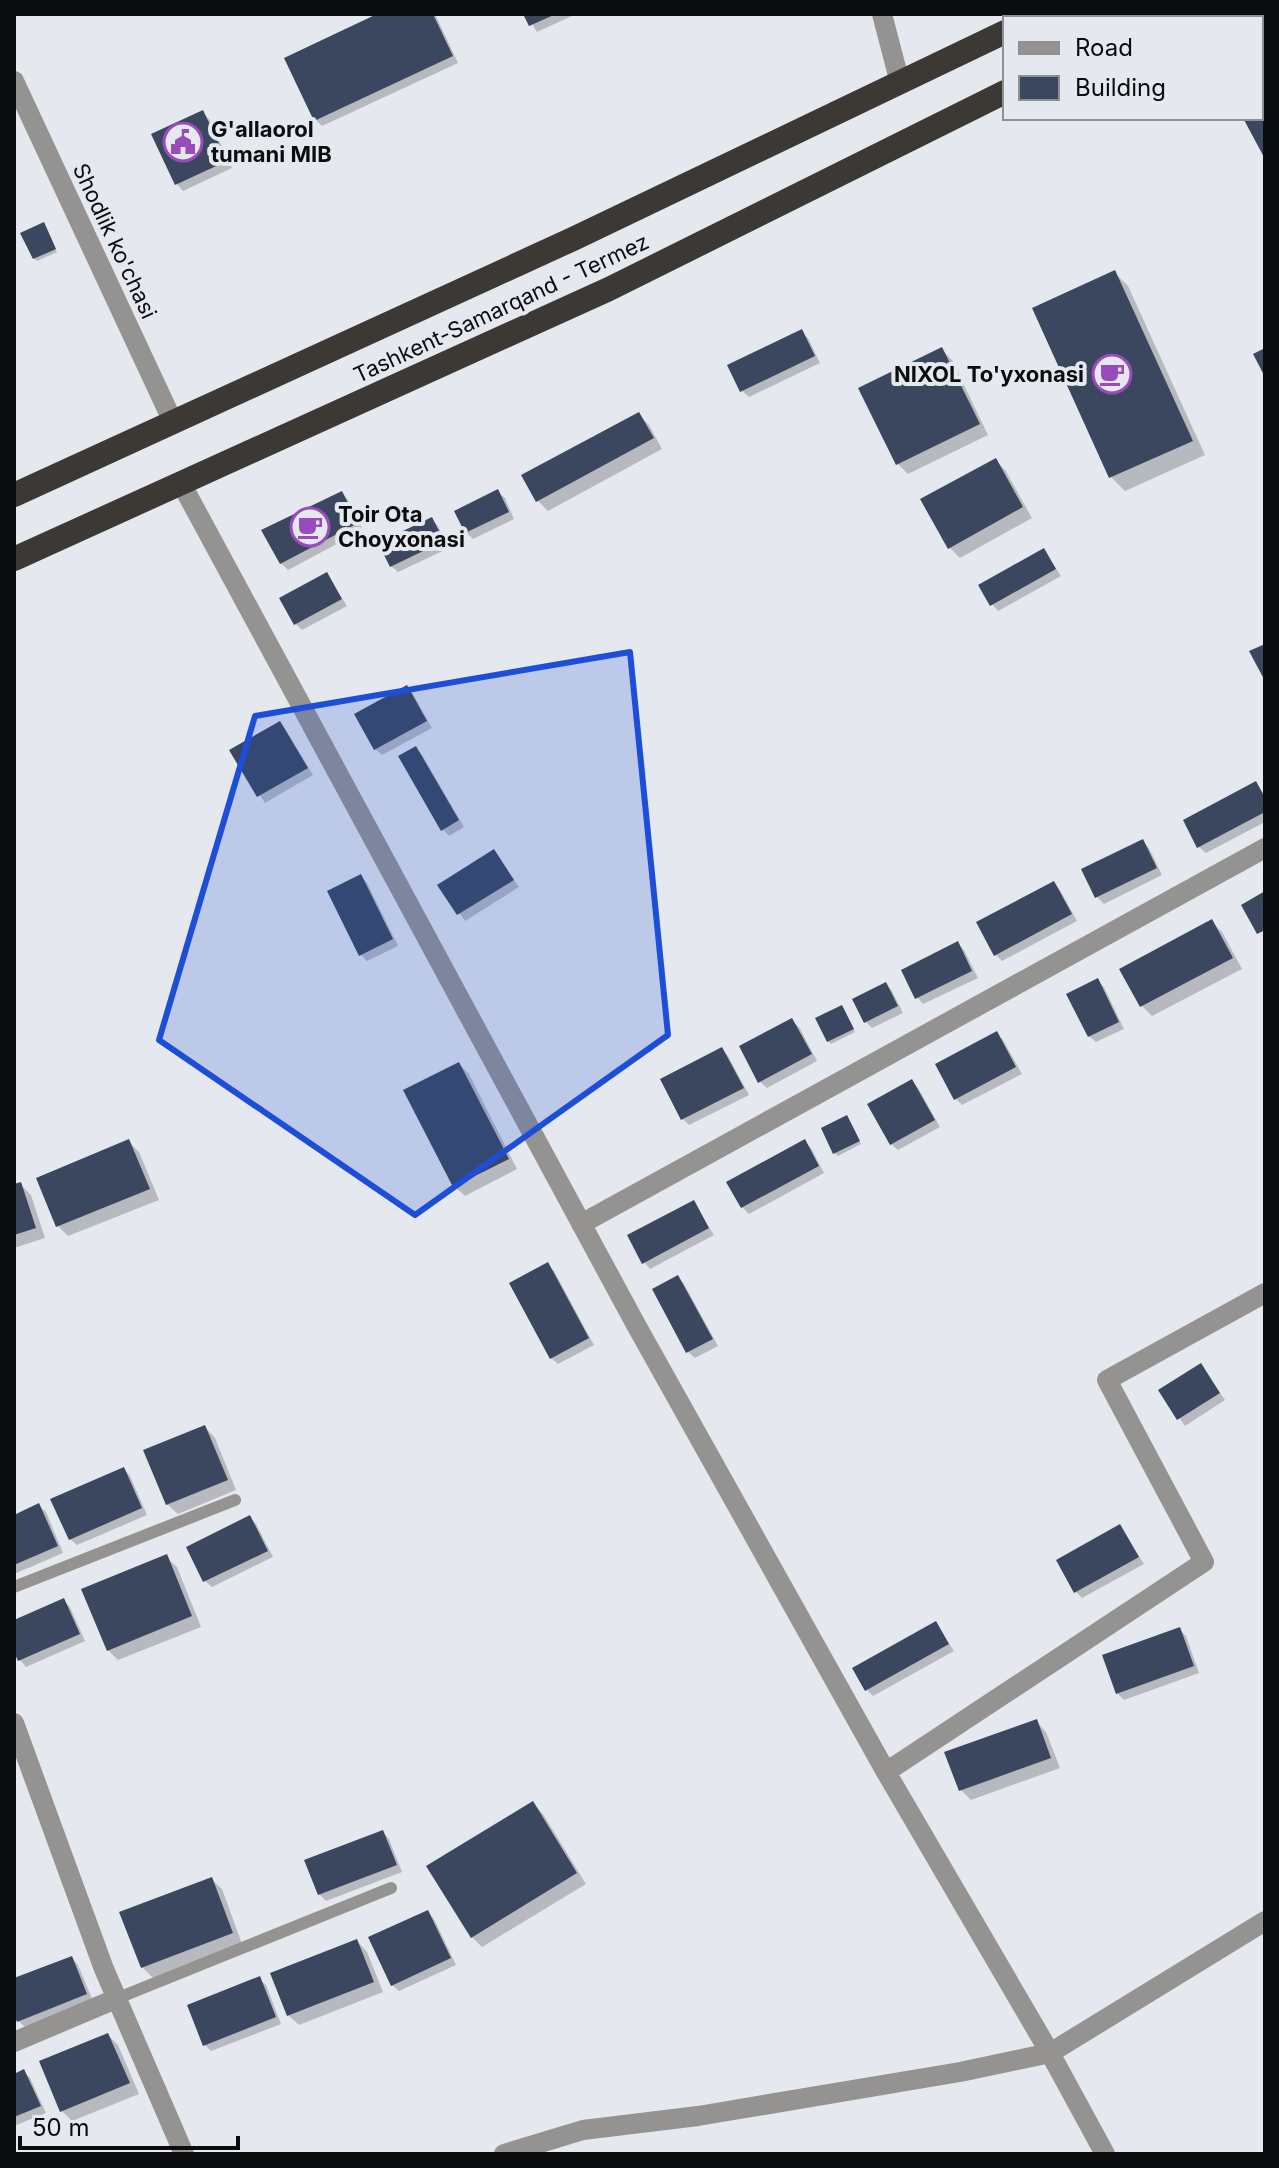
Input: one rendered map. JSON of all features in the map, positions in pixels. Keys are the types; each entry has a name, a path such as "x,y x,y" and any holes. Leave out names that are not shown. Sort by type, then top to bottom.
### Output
{"highway":[{"name":"Tashkent-Samarqand - Termez","path":"14,495 588,232 1003,33"},
{"name":"Tashkent-Samarqand - Termez","path":"14,559 609,289 1003,93"}],"street":[{"path":"882,14 900,83"},
{"name":"Shodlik ko'chasi","path":"14,81 173,422"},
{"path":"181,483 581,1224 886,1772 1050,2053 1105,2154"},
{"path":"581,1224 1265,848"},
{"path":"886,1772 1204,1562 1107,1380 1265,1293"},
{"path":"14,1723 104,1969 184,2154"},
{"path":"504,2154 583,2130 698,2116 960,2072 1050,2053 1265,1921"},
{"path":"14,2042 118,1998"}],"lane":[{"path":"14,1587 235,1500"},
{"path":"118,1998 391,1888"}],"highlighted area":[{"path":"630,652 668,1035 415,1215 159,1040 255,716"}],"building":[{"path":"377,14 433,14 453,56 314,121 284,58"},
{"path":"523,14 556,14 529,26"},
{"path":"1265,82 1265,159 1244,120 1263,120"},
{"path":"203,110 227,161 175,185 151,134"},
{"path":"44,222 56,249 33,259 20,233"},
{"name":"NIXOL To'yxonasi","path":"1115,270 1193,441 1109,478 1032,308"},
{"path":"802,329 815,356 740,392 727,365"},
{"path":"942,347 980,424 896,465 858,388"},
{"path":"1265,348 1265,377 1253,354"},
{"path":"639,412 654,438 536,502 521,475"},
{"path":"996,458 1023,507 948,549 920,499"},
{"path":"498,489 509,512 465,533 454,511"},
{"name":"Toir Ota Choyxonasi","path":"342,491 358,523 280,564 261,530"},
{"path":"432,517 444,541 390,567 378,543"},
{"path":"1044,548 1056,569 990,606 978,585"},
{"path":"327,572 342,599 294,625 279,598"},
{"path":"1265,644 1265,681 1249,651"},
{"path":"407,685 427,721 374,750 354,714"},
{"path":"280,721 308,768 257,797 229,750"},
{"path":"416,746 459,820 441,831 398,756"},
{"path":"1256,781 1265,798 1265,812 1197,848 1183,820"},
{"path":"1143,839 1157,868 1095,898 1081,869"},
{"path":"494,849 514,880 457,915 437,885"},
{"path":"361,874 393,939 359,956 327,891"},
{"path":"1054,881 1072,914 994,956 976,922"},
{"path":"1265,891 1265,930 1257,934 1241,905"},
{"path":"1212,919 1233,958 1140,1007 1119,969"},
{"path":"958,941 972,971 915,999 901,970"},
{"path":"1098,978 1119,1022 1088,1037 1066,994"},
{"path":"886,982 898,1006 864,1023 852,999"},
{"path":"842,1005 854,1029 827,1042 815,1018"},
{"path":"792,1018 812,1054 758,1083 739,1046"},
{"path":"997,1031 1016,1067 954,1100 935,1064"},
{"path":"722,1047 744,1088 681,1120 660,1079"},
{"path":"459,1062 509,1159 453,1187 403,1090"},
{"path":"912,1079 935,1120 890,1145 867,1104"},
{"path":"847,1115 860,1141 833,1154 821,1128"},
{"path":"129,1139 150,1189 56,1227 36,1178"},
{"path":"805,1139 819,1166 741,1208 726,1182"},
{"path":"21,1182 36,1228 14,1235 14,1184"},
{"path":"694,1200 709,1228 642,1264 627,1235"},
{"path":"548,1262 589,1338 550,1359 509,1283"},
{"path":"678,1275 713,1339 686,1353 652,1289"},
{"path":"1201,1363 1220,1393 1177,1420 1158,1390"},
{"path":"205,1425 228,1480 166,1505 143,1450"},
{"path":"124,1467 142,1508 69,1540 50,1499"},
{"path":"39,1503 58,1546 14,1565 14,1515"},
{"path":"250,1515 268,1551 203,1582 186,1547"},
{"path":"1120,1524 1139,1557 1074,1593 1056,1560"},
{"path":"167,1554 192,1616 107,1651 81,1589"},
{"path":"64,1598 80,1634 18,1661 14,1652 14,1620"},
{"path":"936,1621 949,1644 865,1691 852,1668"},
{"path":"1180,1627 1194,1666 1116,1694 1102,1655"},
{"path":"1037,1719 1051,1758 959,1791 944,1752"},
{"path":"533,1801 577,1873 471,1938 426,1866"},
{"path":"383,1830 397,1865 318,1895 304,1860"},
{"path":"212,1877 233,1933 141,1968 119,1912"},
{"path":"428,1910 451,1958 391,1986 368,1937"},
{"path":"357,1939 374,1982 287,2016 270,1973"},
{"path":"72,1956 87,1994 17,2022 14,2014 14,1978"},
{"path":"260,1976 276,2017 203,2046 187,2005"},
{"path":"108,2033 130,2083 60,2112 39,2061"},
{"path":"24,2069 41,2106 14,2117 14,2074"}],"place":[{"name":"G'allaorol tumani MIB","path":"183,142"},
{"name":"NIXOL To'yxonasi","path":"1112,374"},
{"name":"Toir Ota Choyxonasi","path":"310,527"}]}
